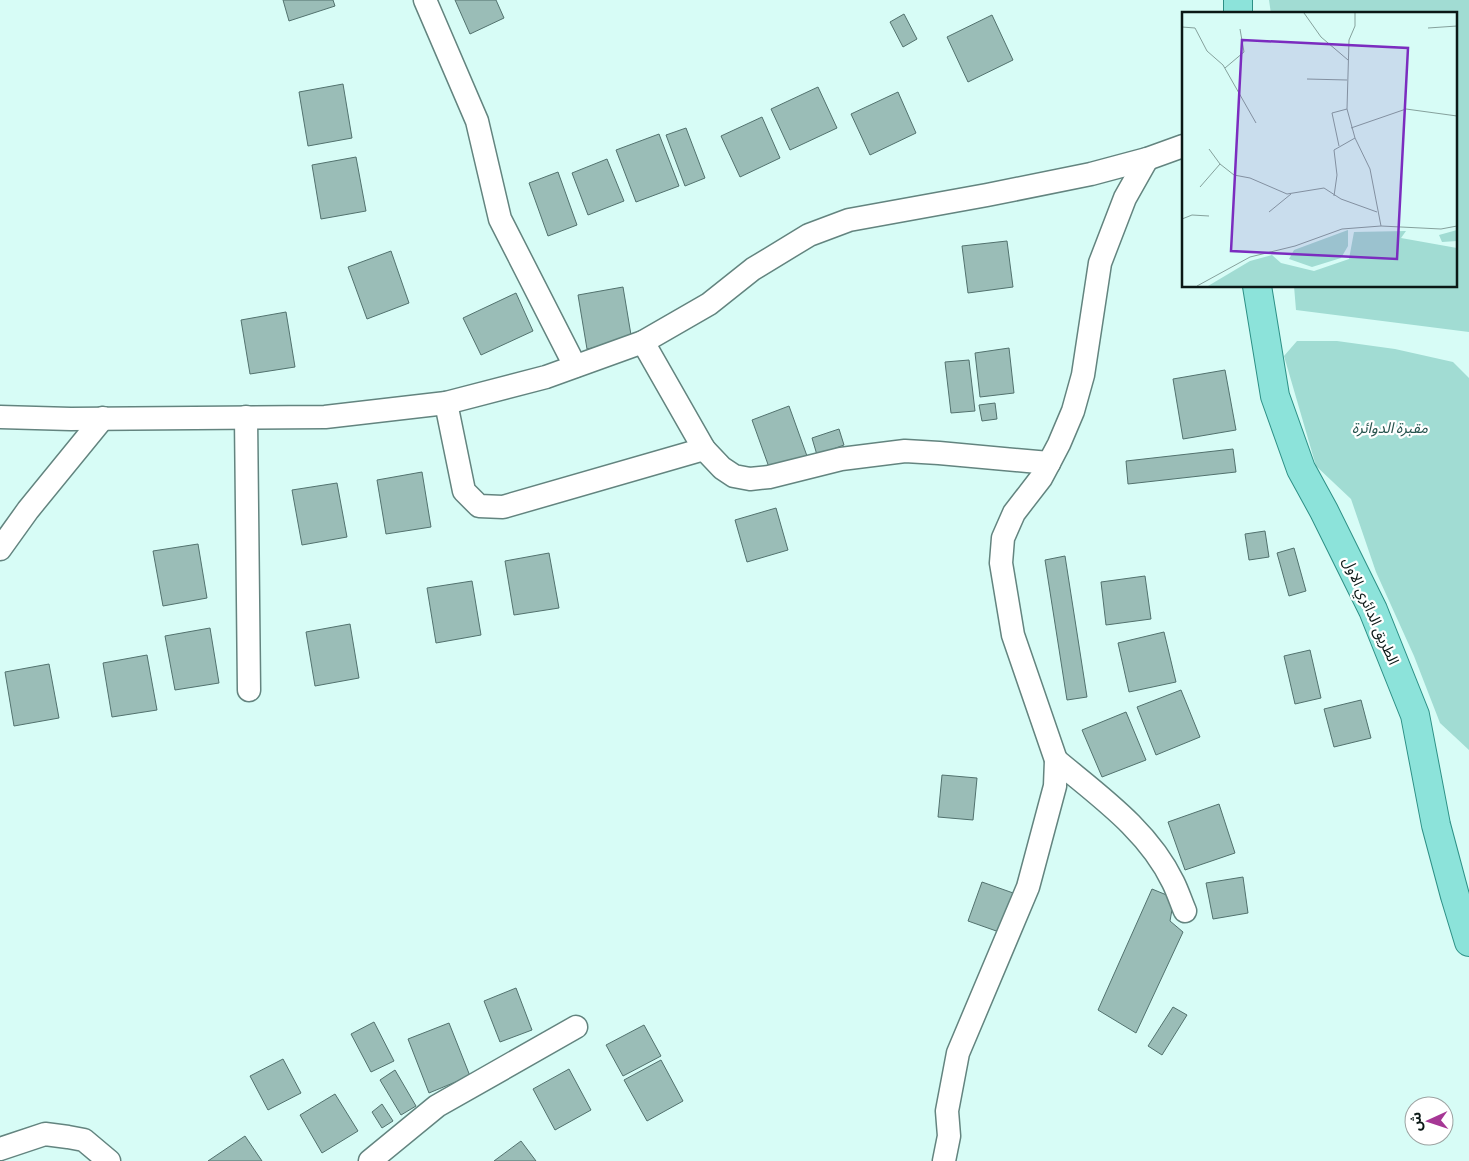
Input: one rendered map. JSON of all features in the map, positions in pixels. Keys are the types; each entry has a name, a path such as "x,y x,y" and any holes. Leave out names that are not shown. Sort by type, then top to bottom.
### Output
{"main road":[{"name":"الطريق الدائري الاول","path":"1257,288 1275,396 1301,469 1373,610 1415,715 1436,825 1469,942"}],"street":[{"path":"426,0 477,121 500,219 575,366"},
{"path":"0,417 246,418 325,416 446,403 546,378 643,342 709,304 753,269 809,235 849,220 1081,176 1182,146"},
{"path":"944,1161 949,1136 947,1111 958,1053 1028,887 1055,786 1056,760 1013,635 1001,564 1003,538 1014,513 1049,463 1073,411 1083,375 1100,263 1125,198 1147,158"},
{"path":"643,342 704,449 722,468 734,476 750,479 768,477 841,459 905,451 1049,463"},
{"path":"446,403 464,491 479,506 503,507 704,449"},
{"path":"0,549 28,510 103,418"},
{"path":"246,418 249,690"},
{"path":"1056,760 1127,819 1157,855 1173,882 1185,911"},
{"path":"370,1161 437,1106 576,1027"},
{"path":"0,1149 45,1134 68,1136 84,1140 109,1161"}],"green space":[{"path":"1269,0 1469,0 1469,332 1296,310 1294,288 1456,288 1456,12 1271,12"},
{"name":"مقبرة الدوائرة","path":"1297,341 1337,341 1395,349 1453,362 1469,378 1469,750 1440,723 1414,656 1376,572 1351,499 1316,466 1284,356"}],"building":[{"path":"283,0 333,0 335,6 289,21"},
{"path":"455,0 496,0 504,18 470,34"},
{"path":"904,14 917,39 903,47 890,22"},
{"path":"992,15 1013,60 968,82 947,37"},
{"path":"343,84 352,138 308,146 299,92"},
{"path":"818,87 837,128 790,150 771,109"},
{"path":"898,92 916,133 870,155 851,114"},
{"path":"762,117 780,158 740,177 721,136"},
{"path":"686,128 705,178 685,186 666,135"},
{"path":"659,134 679,186 636,202 616,150"},
{"path":"356,157 366,211 321,219 312,165"},
{"path":"607,159 624,201 588,215 572,173"},
{"path":"558,172 577,225 548,236 529,183"},
{"path":"1007,241 1013,287 968,293 962,246"},
{"path":"391,251 409,303 367,319 348,267"},
{"path":"623,287 632,341 587,349 578,295"},
{"path":"516,293 533,331 481,355 463,318"},
{"path":"286,312 295,367 250,374 241,320"},
{"path":"1009,348 1014,393 980,397 975,353"},
{"path":"969,360 975,411 951,413 945,362"},
{"path":"1225,370 1236,430 1183,439 1173,379"},
{"path":"995,403 997,419 982,421 979,405"},
{"path":"789,406 807,456 770,470 752,420"},
{"path":"839,429 844,445 817,455 812,438"},
{"path":"1233,449 1236,472 1128,484 1126,461"},
{"path":"422,472 431,527 386,534 377,480"},
{"path":"337,483 347,537 302,545 292,490"},
{"path":"776,508 788,550 747,562 735,520"},
{"path":"1265,531 1269,557 1249,560 1245,534"},
{"path":"198,544 207,598 163,606 153,551"},
{"path":"1294,548 1306,591 1289,596 1277,553"},
{"path":"549,553 559,608 514,615 505,561"},
{"path":"1065,556 1087,697 1067,700 1045,560"},
{"path":"1145,576 1151,619 1106,625 1101,582"},
{"path":"472,581 481,635 436,643 427,588"},
{"path":"350,624 359,678 315,686 306,632"},
{"path":"210,628 219,683 175,690 165,636"},
{"path":"1164,632 1176,682 1129,692 1118,643"},
{"path":"1310,650 1321,698 1295,704 1284,656"},
{"path":"147,655 157,710 112,717 103,663"},
{"path":"49,664 59,718 14,726 5,672"},
{"path":"1181,690 1200,737 1156,755 1137,707"},
{"path":"1361,700 1371,738 1334,747 1324,709"},
{"path":"1126,712 1146,760 1102,777 1082,730"},
{"path":"942,775 977,778 973,820 938,817"},
{"path":"1219,804 1235,853 1185,870 1168,822"},
{"path":"1243,877 1248,913 1213,919 1206,883"},
{"path":"982,882 1016,894 1002,933 968,921"},
{"path":"1152,889 1174,898 1170,921 1183,932 1136,1033 1098,1010"},
{"path":"516,988 532,1030 500,1042 484,1001"},
{"path":"1173,1007 1187,1015 1162,1055 1148,1046"},
{"path":"374,1022 394,1061 371,1072 351,1034"},
{"path":"449,1023 470,1076 429,1093 408,1039"},
{"path":"644,1025 661,1056 623,1076 606,1045"},
{"path":"283,1059 301,1093 268,1110 250,1076"},
{"path":"661,1060 683,1101 647,1121 624,1080"},
{"path":"569,1069 591,1110 555,1130 533,1089"},
{"path":"395,1070 416,1106 401,1115 380,1080"},
{"path":"335,1094 358,1131 322,1153 300,1115"},
{"path":"382,1104 393,1121 382,1128 372,1112"},
{"path":"245,1136 262,1161 208,1161"},
{"path":"521,1141 536,1161 494,1161"}]}
